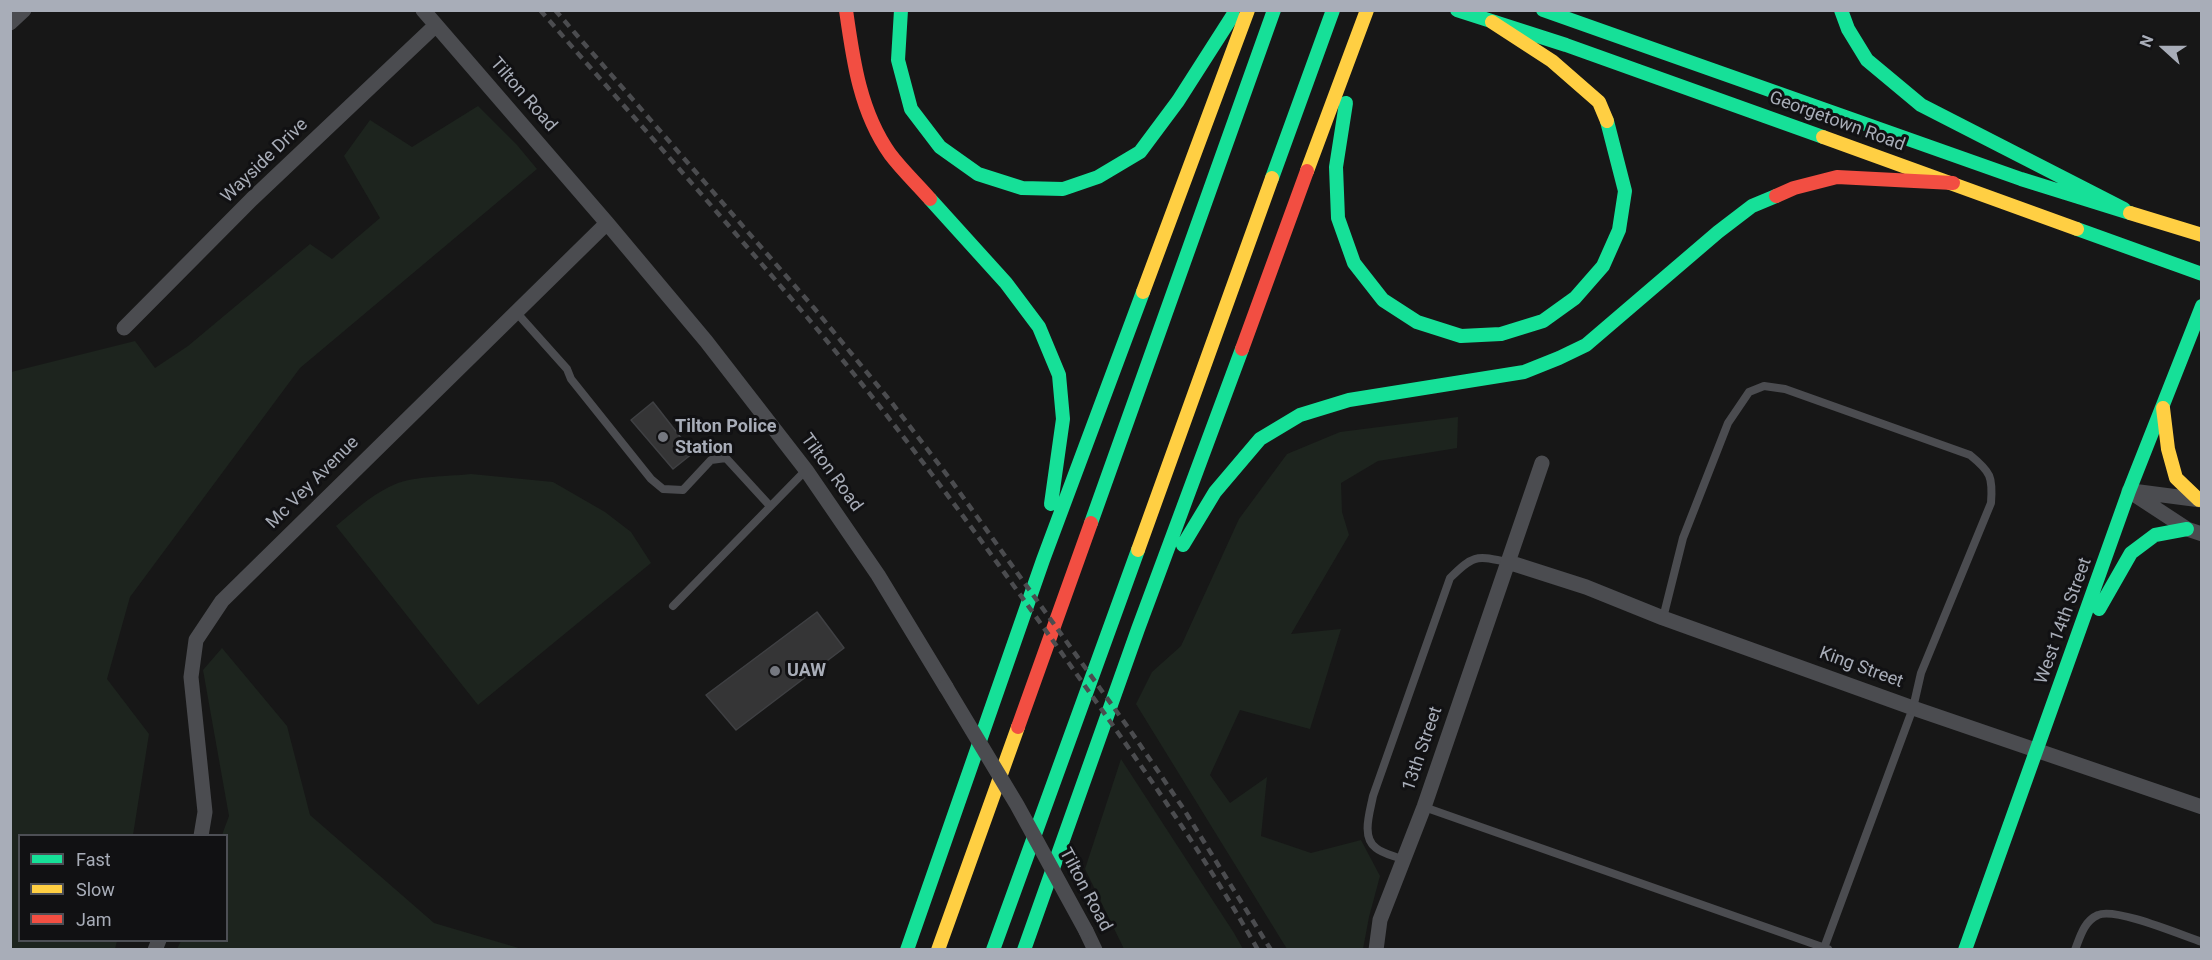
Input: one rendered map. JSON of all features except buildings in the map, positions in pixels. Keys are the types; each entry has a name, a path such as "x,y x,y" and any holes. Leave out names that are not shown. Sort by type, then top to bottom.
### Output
{"main road":[{"path":"846,10 853,60 868,116 890,154 1006,283 1039,327 1059,375 1063,419 1043,560"},
{"path":"901,10 898,60 911,109 940,147 978,174 1022,188 1063,189 1098,177 1140,152 1178,101 1236,10"},
{"path":"908,950 1043,560 1248,10"},
{"path":"938,950 1274,10"},
{"path":"993,950 1333,10"},
{"path":"1024,950 1138,629 1367,10"},
{"name":"Georgetown Road","path":"1457,10 1566,45 2202,274"},
{"name":"Georgetown Road","path":"1543,10 2021,179 2202,235"},
{"path":"1841,10 1848,29 1867,60 1922,105 2124,209"},
{"path":"1357,39 1336,167 1338,218 1354,263 1383,300 1417,322 1461,336 1500,334 1542,321 1575,298 1603,266 1619,230 1625,191 1610,129 1599,102 1552,62 1492,22"},
{"path":"1138,629 1172,562 1215,492 1260,440 1300,415 1349,400 1524,372 1559,358 1586,345 1718,232 1752,206 1794,188 1837,177 1953,183"},
{"name":"West 14th Street","path":"1965,950 2129,491 2202,306"},
{"path":"2163,402 2168,448 2176,478 2200,500"},
{"path":"2071,657 2131,553 2155,535 2194,532"}],"street":[{"path":"10,23 24,10"},
{"name":"Tilton Road","path":"423,10 706,341 806,470 878,574 1017,805 1095,950"},
{"name":"Wayside Drive","path":"124,328 252,199 436,25"},
{"name":"Mc Vey Avenue","path":"201,834 205,812 190,677 196,640 222,601 607,223"},
{"name":"13th Street","path":"1376,950 1380,920 1424,807 1542,463"},
{"path":"2129,491 2200,500"},
{"path":"2129,491 2194,532"},
{"name":"King Street","path":"1508,562 1586,587 1663,618 1913,708 2202,807"}],"lane":[{"path":"515,311 567,369 572,379 651,479 663,489 683,490 711,460 726,458 770,506"},
{"path":"1424,807 1826,949 1913,708 1921,673 1991,503 1993,481 1982,464 1970,455 1785,389 1764,386 1749,392 1728,423 1683,538 1663,618"},
{"path":"673,606 806,470"},
{"path":"1404,860 1375,848 1368,837 1368,819 1373,796 1450,578 1467,561 1484,557 1508,562"},
{"path":"2076,950 2084,926 2098,915 2121,915 2202,942"}],"shaded area":[{"path":"478,106 517,145 537,169 300,368 130,597 107,679 149,734 133,834 18,834 18,942 117,942 115,949 11,949 11,372 135,341 155,368 188,346 310,244 332,259 380,218 344,156 370,120 412,147"},
{"path":"1458,417 1457,448 1378,461 1341,483 1342,512 1349,535 1291,634 1341,629 1310,729 1240,710 1210,775 1230,803 1267,777 1261,836 1311,853 1361,840 1380,876 1363,949 1287,949 1136,704 1152,672 1181,646 1239,519 1287,454 1340,432"},
{"path":"471,474 553,482 605,512 631,532 651,563 478,705 336,526 375,495 398,483 418,478"},
{"path":"222,648 287,726 310,815 434,923 522,949 177,949 180,942 228,942 228,834 222,834 229,816 203,670"},
{"path":"1121,759 1243,949 1124,949 1085,869"}],"railway":[{"path":"540,10 806,316 915,452 1018,592 1153,783 1218,882 1258,950"},
{"path":"555,10 814,308 892,403 950,479 1132,733 1183,808 1271,950"}],"traffic: fast":[{"path":"901,10 898,60 911,109 940,147 978,174 1022,188 1063,189 1098,177 1140,152 1178,101 1233,15"},
{"path":"1091,523 1274,10"},
{"path":"1272,178 1333,10"},
{"path":"1457,10 1566,45 1823,137"},
{"path":"1543,10 2021,179 2130,213"},
{"path":"1841,10 1848,29 1867,60 1921,105 2124,209"},
{"path":"1346,103 1336,167 1338,218 1354,263 1383,300 1417,322 1461,336 1501,334 1543,321 1575,298 1603,266 1619,230 1625,191 1607,121"},
{"path":"1183,545 1215,492 1260,439 1300,415 1349,400 1524,372 1559,358 1586,345 1718,232 1752,206 1776,196"},
{"path":"930,199 1006,283 1039,327 1059,375 1063,419 1051,504"},
{"path":"2077,229 2202,274"},
{"path":"907,950 1043,560 1143,292"},
{"path":"1965,950 2129,491 2202,306"},
{"path":"1024,950 1138,629 1242,349"},
{"path":"2099,609 2131,553 2155,535 2187,529"},
{"path":"993,950 1138,550"}],"traffic: slow":[{"path":"1143,292 1248,10"},
{"path":"1307,171 1367,10"},
{"path":"1492,22 1552,61 1599,102 1607,121"},
{"path":"1823,137 2077,229"},
{"path":"1138,550 1272,178"},
{"path":"2130,213 2202,235"},
{"path":"2163,408 2168,449 2176,478 2199,500"},
{"path":"938,950 1018,727"}],"traffic: jam":[{"path":"846,10 859,85 871,121 899,166 930,199"},
{"path":"1242,349 1307,171"},
{"path":"1776,196 1794,188 1837,177 1953,183"},
{"path":"1018,727 1091,523"}],"place":[{"name":"Tilton Police Station","path":"663,437"},
{"name":"UAW","path":"775,671"}]}
